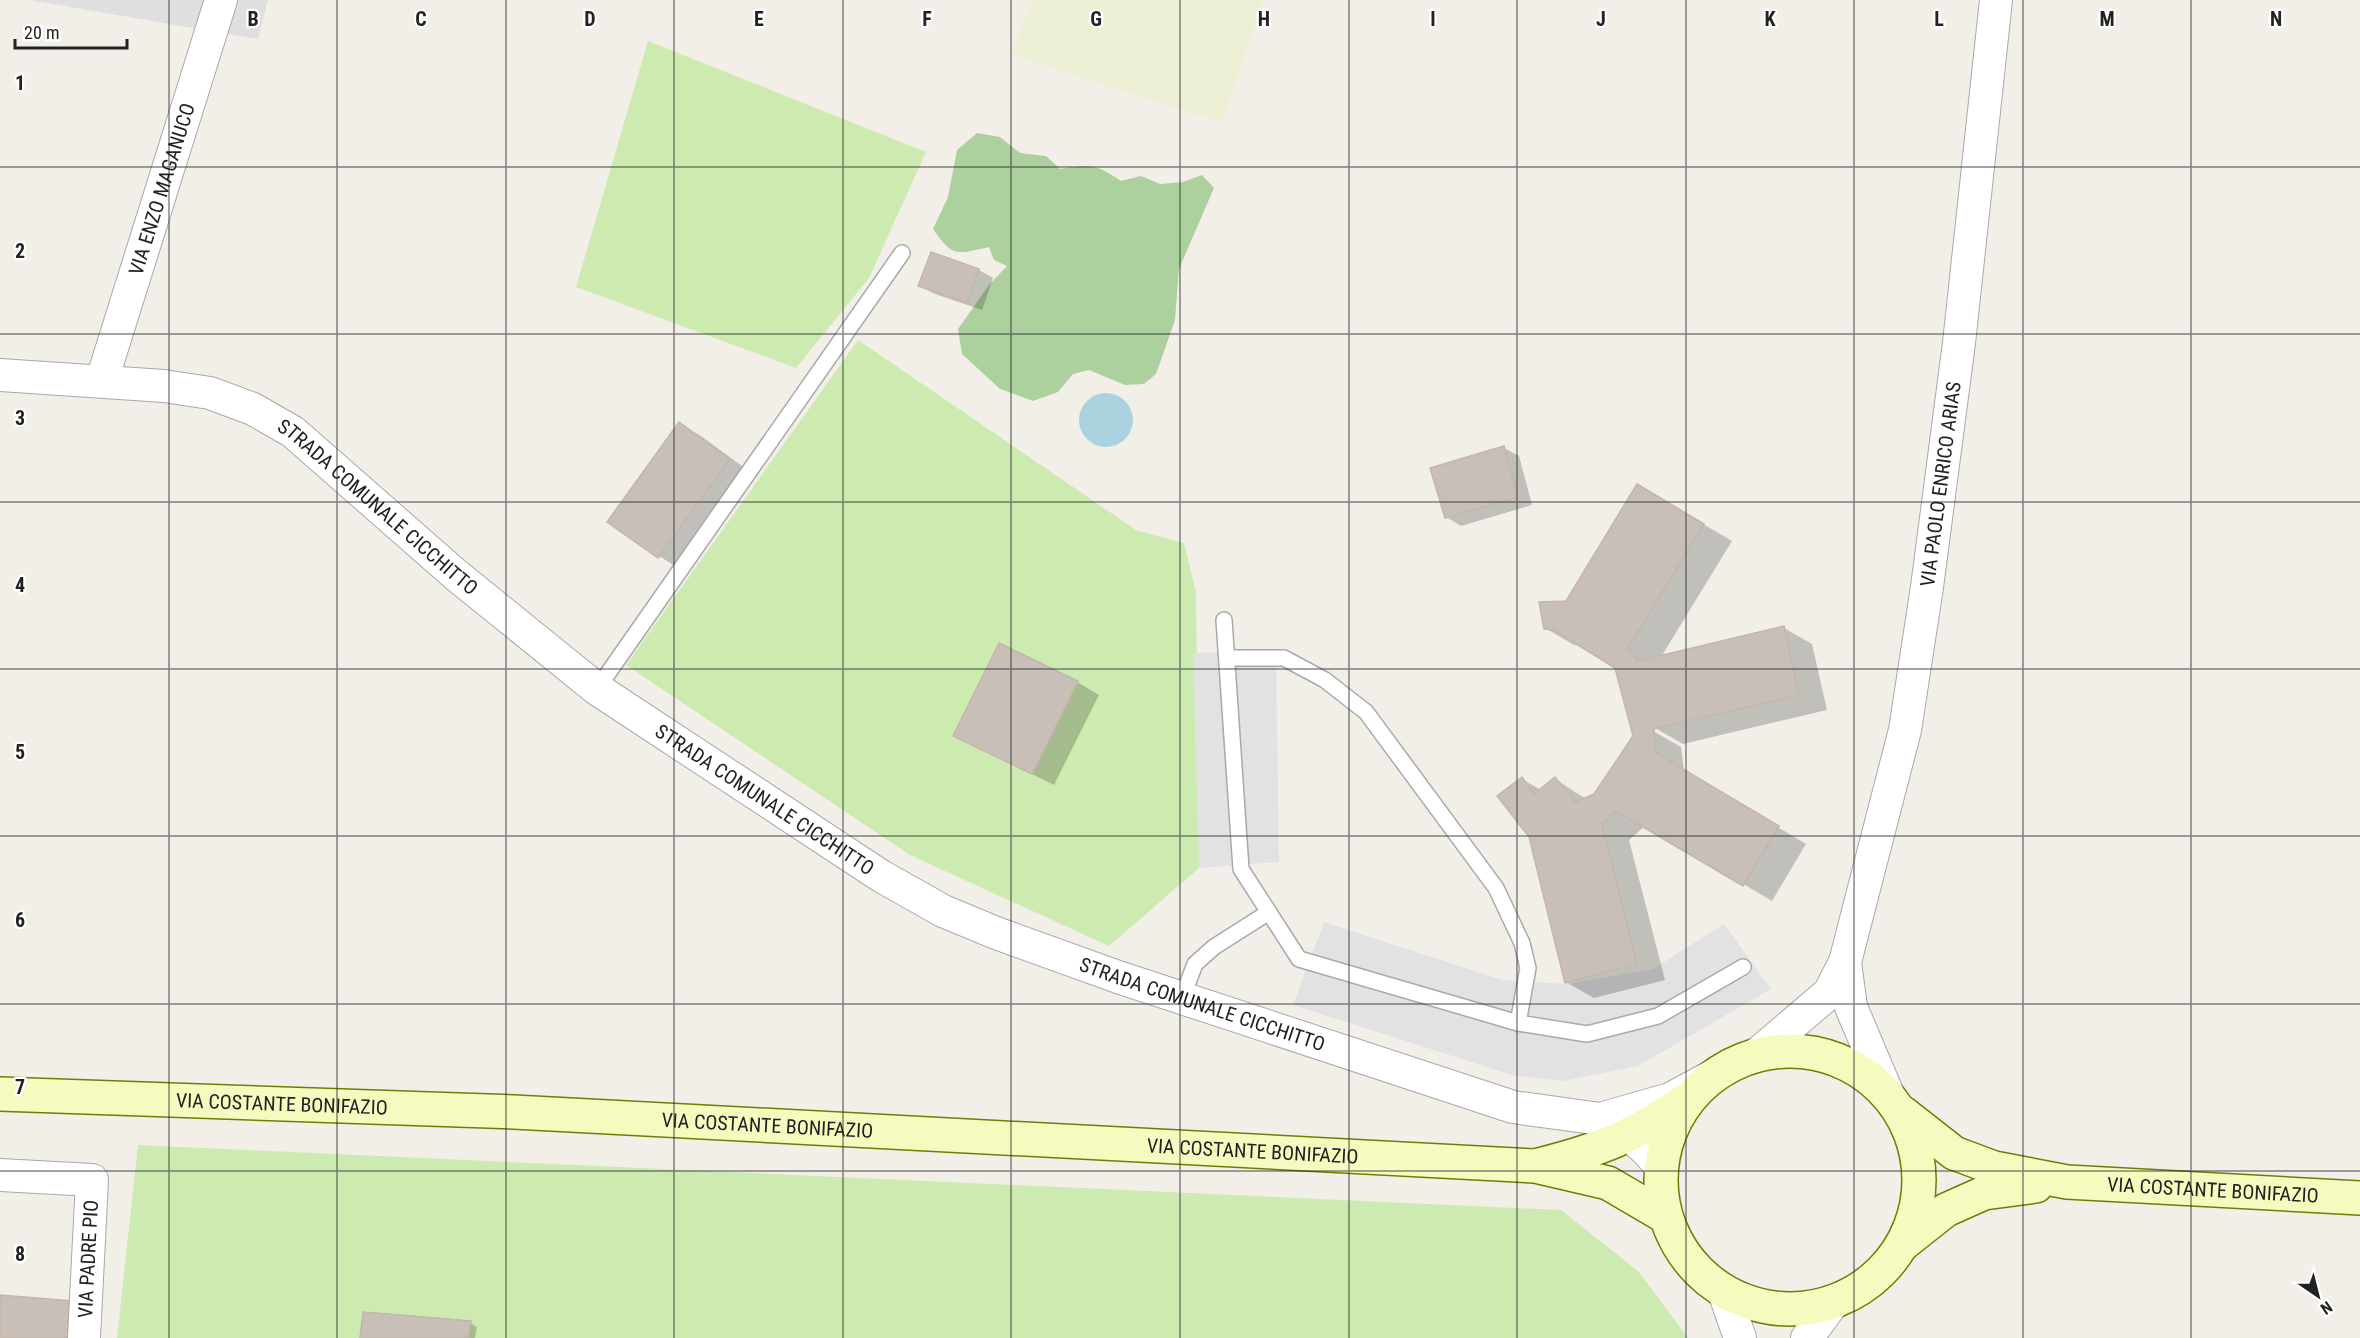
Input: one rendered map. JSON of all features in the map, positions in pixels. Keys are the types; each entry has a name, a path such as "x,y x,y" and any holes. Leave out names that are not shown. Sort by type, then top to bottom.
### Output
{"main road":[{"path":"1535,1166 1589,1152 1631,1135 1662,1117 1722,1071 1755,1056 1787,1050 1820,1054 1851,1066 1878,1085 1895,1105 1954,1153 1994,1168 2067,1182"},
{"name":"VIA COSTANTE BONIFAZIO","path":"0,1094 514,1112 1535,1166"},
{"path":"1694,1094 1674,1124 1660,1167 1660,1186 1666,1217 1688,1260 1724,1292 1759,1306 1797,1309 1834,1301 1861,1288 1884,1269 1902,1245 1913,1219 1919,1192 1919,1163 1912,1136 1895,1105"},
{"path":"1535,1166 1608,1183 1666,1217"},
{"path":"1902,1245 1946,1210 1984,1193 2067,1182"},
{"name":"VIA COSTANTE BONIFAZIO","path":"2067,1182 2360,1198"}],"street":[{"name":"VIA ENZO MAGANUCO","path":"102,380 221,0"},
{"name":"VIA PAOLO ENRICO ARIAS","path":"1845,962 1905,730 1927,587 1959,343 1996,0"},
{"name":"STRADA COMUNALE CICCHITTO","path":"0,375 102,380 164,386 210,393 253,409 293,432 456,575 597,689 881,876 943,911 1007,937 1182,998 1513,1107 1600,1119"},
{"path":"1755,1056 1829,993 1845,962"},
{"path":"1845,962 1851,1006 1895,1105"},
{"path":"1600,1119 1670,1099 1722,1071"},
{"path":"1600,1119 1631,1135 1647,1149 1660,1167"},
{"name":"VIA PADRE PIO","path":"0,1175 92,1180 84,1338"},
{"path":"1724,1292 1740,1338"},
{"path":"1806,1338 1834,1301"}],"lane":[{"path":"597,689 902,253"},
{"path":"1224,620 1241,869 1299,959 1518,1023 1587,1034 1658,1016 1743,966"},
{"path":"1227,658 1284,658 1325,680 1366,711 1496,888 1522,944 1528,968 1518,1023"},
{"path":"1182,998 1195,964 1214,947 1269,912"}],"shaded area":[{"path":"29,0 268,0 258,39"},
{"path":"1276,651 1279,862 1199,868 1193,653"},
{"path":"1324,922 1502,980 1567,984 1653,969 1724,924 1771,989 1638,1066 1562,1081 1512,1075 1293,1005"}],"green space":[{"path":"1032,0 1263,0 1222,123 1011,55"},
{"path":"648,41 926,152 869,278 796,368 576,287"},
{"path":"977,133 1000,137 1020,153 1046,156 1060,169 1086,166 1105,171 1121,181 1141,176 1160,184 1183,182 1202,175 1214,188 1179,269 1175,320 1156,374 1144,384 1125,385 1089,370 1073,374 1058,392 1033,401 1000,389 962,354 958,329 989,285 1007,266 994,260 989,247 962,252 951,249 933,229 948,197 957,150"},
{"path":"858,340 1136,530 1184,543 1196,593 1199,868 1109,946 910,855 626,665"},
{"path":"138,1145 1561,1210 1639,1272 1688,1338 117,1338"}],"water":[{"path":"1106,393 1116,395 1125,401 1131,410 1133,420 1131,430 1125,439 1116,445 1106,447 1096,445 1087,439 1081,430 1079,420 1081,410 1087,401 1096,395"}],"building":[{"path":"931,252 979,269 967,303 918,286"},
{"path":"679,422 730,459 658,558 607,522"},
{"path":"1504,446 1518,497 1445,518 1430,468"},
{"path":"1637,484 1704,524 1628,648 1638,661 1784,626 1799,695 1653,729 1656,753 1779,826 1743,886 1616,811 1602,824 1637,964 1565,983 1529,837 1497,796 1522,777 1534,794 1555,777 1575,802 1594,794 1633,736 1615,668 1554,630 1544,629 1539,602 1566,601"},
{"path":"999,643 1078,681 1032,774 953,736"},
{"path":"0,1295 73,1301 71,1338 0,1338"},
{"path":"363,1312 471,1321 468,1338 360,1338"}]}
